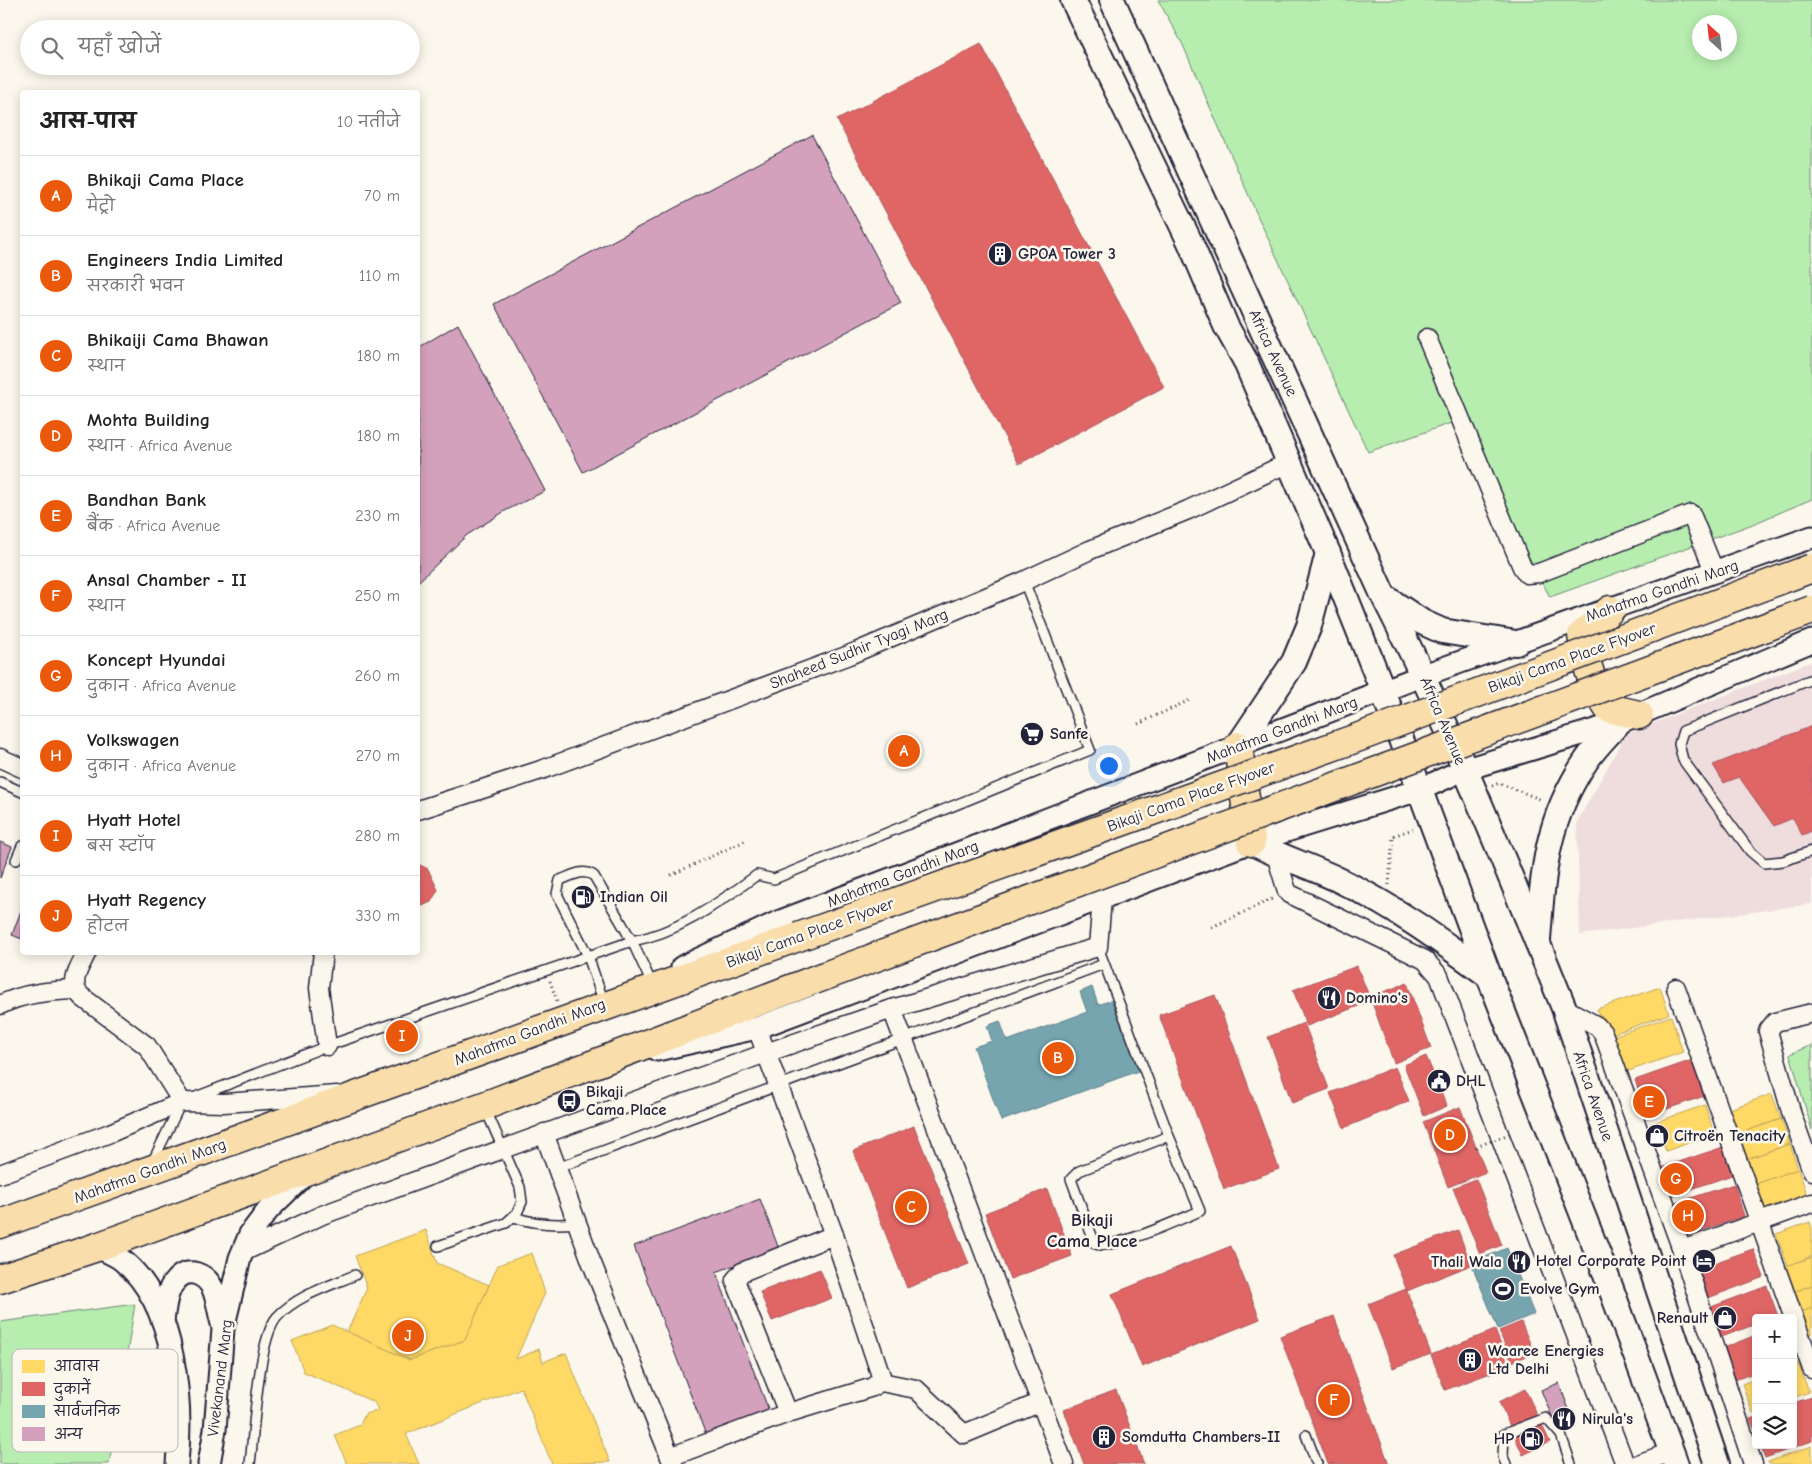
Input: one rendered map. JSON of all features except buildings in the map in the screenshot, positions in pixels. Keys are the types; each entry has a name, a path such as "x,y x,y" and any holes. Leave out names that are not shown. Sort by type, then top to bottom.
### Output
{"main road":[{"name":"Africa Avenue","path":"1073,0 1190,242 1290,462 1383,691 1419,790"},
{"name":"Africa Avenue","path":"1112,0 1384,596 1424,675 1538,944 1564,1008 1717,1464"},
{"path":"1328,553 1308,626 1294,662 1238,746 1251,842 1276,855 1340,881 1393,908 1489,976"},
{"name":"Bikaji Cama Place Flyover","path":"563,1012 798,937 1354,739 1812,568"},
{"path":"1384,596 1422,622 1442,631 1516,643"},
{"path":"1538,944 1547,847 1560,807 1586,759 1629,719 1608,708 1592,683 1585,660 1582,635 1610,610"},
{"path":"0,1279 97,1247 484,1106 814,980 1812,610"},
{"path":"1419,790 1489,976 1600,1259 1674,1458"},
{"name":"Mahatma Gandhi Marg","path":"0,1224 367,1093 563,1012"}],"street":[{"path":"1427,338 1518,558 1527,574 1539,573 1691,514 1715,572"},
{"name":"Shaheed Sudhir Tyagi Marg","path":"420,809 544,769 639,735 849,655 1024,581 1090,550 1188,510 1290,462"},
{"name":"Mahatma Gandhi Marg","path":"563,1012 604,1003 778,922 1424,675 1812,537"},
{"path":"586,1067 757,1028 1251,842 1419,790 1463,770 1629,719 1812,641"},
{"path":"0,758 20,767"},
{"path":"1276,855 1290,894 1425,960 1439,976 1625,1464"},
{"path":"242,1252 322,1215 766,1053 892,1009 1098,947 1102,899"},
{"path":"86,955 74,980 76,990 82,997 147,1046 182,1102"},
{"path":"323,955 319,988 327,1046"},
{"path":"1676,988 1812,1369"},
{"path":"0,1005 15,998 48,991 76,990"},
{"path":"1564,1008 1598,1026 1603,1034 1682,1250 1753,1464"},
{"path":"892,1009 1064,1464"},
{"path":"1812,1013 1775,1022 1768,1031 1792,1115 1812,1171"},
{"path":"544,1133 576,1223 677,1460 788,1413 873,1387 880,1382 881,1376 834,1235 757,1028"},
{"path":"0,1174 110,1133 182,1102 224,1104 367,1093"},
{"name":"Vivekanand Marg","path":"209,1464 215,1430 224,1329 242,1252 250,1234 268,1209 310,1169"},
{"path":"1682,1250 1812,1204"},
{"path":"788,1413 735,1280 742,1272 834,1235"},
{"path":"97,1247 123,1261 138,1277 150,1294 163,1321 171,1349"},
{"path":"163,1321 166,1298 176,1280 192,1272 202,1275 213,1288 224,1329"},
{"path":"880,1382 916,1389 964,1434 1041,1402"},
{"path":"177,1464 178,1426"},
{"path":"1641,1463 1674,1458"}],"lane":[{"path":"147,1172 182,1102 327,1046 632,941 658,936 708,910 757,876 774,879 1090,750 1024,581"},
{"path":"1812,679 1683,731 1679,744 1683,760 1750,851 1764,862 1782,861 1812,851"},
{"path":"0,782 20,791"},
{"path":"16,860 20,851"},
{"path":"604,1003 588,956 557,894 560,880 583,871 594,876 632,941 650,982"},
{"path":"1098,947 1169,1136 1200,1211 1131,1238 1102,1246 1095,1244 1071,1179 1079,1171 1169,1136"},
{"path":"557,1168 1104,964"},
{"path":"438,1246 491,1230 514,1217 522,1202 522,1194 484,1106"},
{"path":"514,1217 526,1221 556,1225 576,1223"},
{"path":"250,1464 263,1351 270,1328 277,1318 299,1301 355,1275"},
{"path":"1506,1464 1503,1457 1504,1434 1546,1418 1561,1436 1571,1464"},
{"path":"1306,1435 1317,1464"}],"path":[{"path":"1138,724 1190,700"},
{"path":"1473,793 1499,783 1560,807"},
{"path":"671,875 745,841"},
{"path":"1212,927 1275,897"},
{"path":"557,977 549,980 563,1012"},
{"path":"1476,1147 1509,1134"}],"shaded area":[{"path":"1812,661 1812,904 1580,935 1577,822 1626,734"}],"green space":[{"path":"1158,0 1812,0 1812,499 1753,524 1550,597 1457,421 1368,452 1259,219 1182,43"},
{"path":"1812,1045 1812,1130 1790,1054"},
{"path":"135,1304 128,1349 12,1349 12,1452 111,1452 109,1464 0,1464 0,1322"}],"place":[{"name":"GPOA Tower 3","path":"1000,254"},
{"name":"Sanfe","path":"1032,734"},
{"name":"Bhikaji Cama Place","path":"904,751"},
{"name":"Indian Oil","path":"583,897"},
{"name":"Domino's","path":"1329,998"},
{"name":"Hyatt Hotel","path":"402,1036"},
{"name":"Engineers India Limited","path":"1058,1058"},
{"name":"DHL","path":"1439,1081"},
{"name":"Bikaji Cama Place","path":"569,1101"},
{"name":"Bandhan Bank","path":"1649,1102"},
{"name":"Mohta Building","path":"1450,1135"},
{"name":"Citroën Tenacity","path":"1657,1136"},
{"name":"Koncept Hyundai","path":"1676,1179"},
{"name":"Bhikaiji Cama Bhawan","path":"911,1207"},
{"name":"Volkswagen","path":"1688,1216"},
{"name":"Hotel Corporate Point","path":"1704,1261"},
{"name":"Thali Wala","path":"1519,1262"},
{"name":"Evolve Gym","path":"1503,1289"},
{"name":"Renault","path":"1725,1318"},
{"name":"Hyatt Regency","path":"408,1336"},
{"name":"Waaree Energies Ltd Delhi","path":"1470,1360"},
{"name":"Ansal Chamber - II","path":"1334,1400"},
{"name":"Nirula's","path":"1564,1419"},
{"name":"Somdutta Chambers-II","path":"1104,1437"},
{"name":"HP","path":"1532,1439"}],"district":[{"name":"Bikaji Cama Place","path":"1092,1230"}]}
